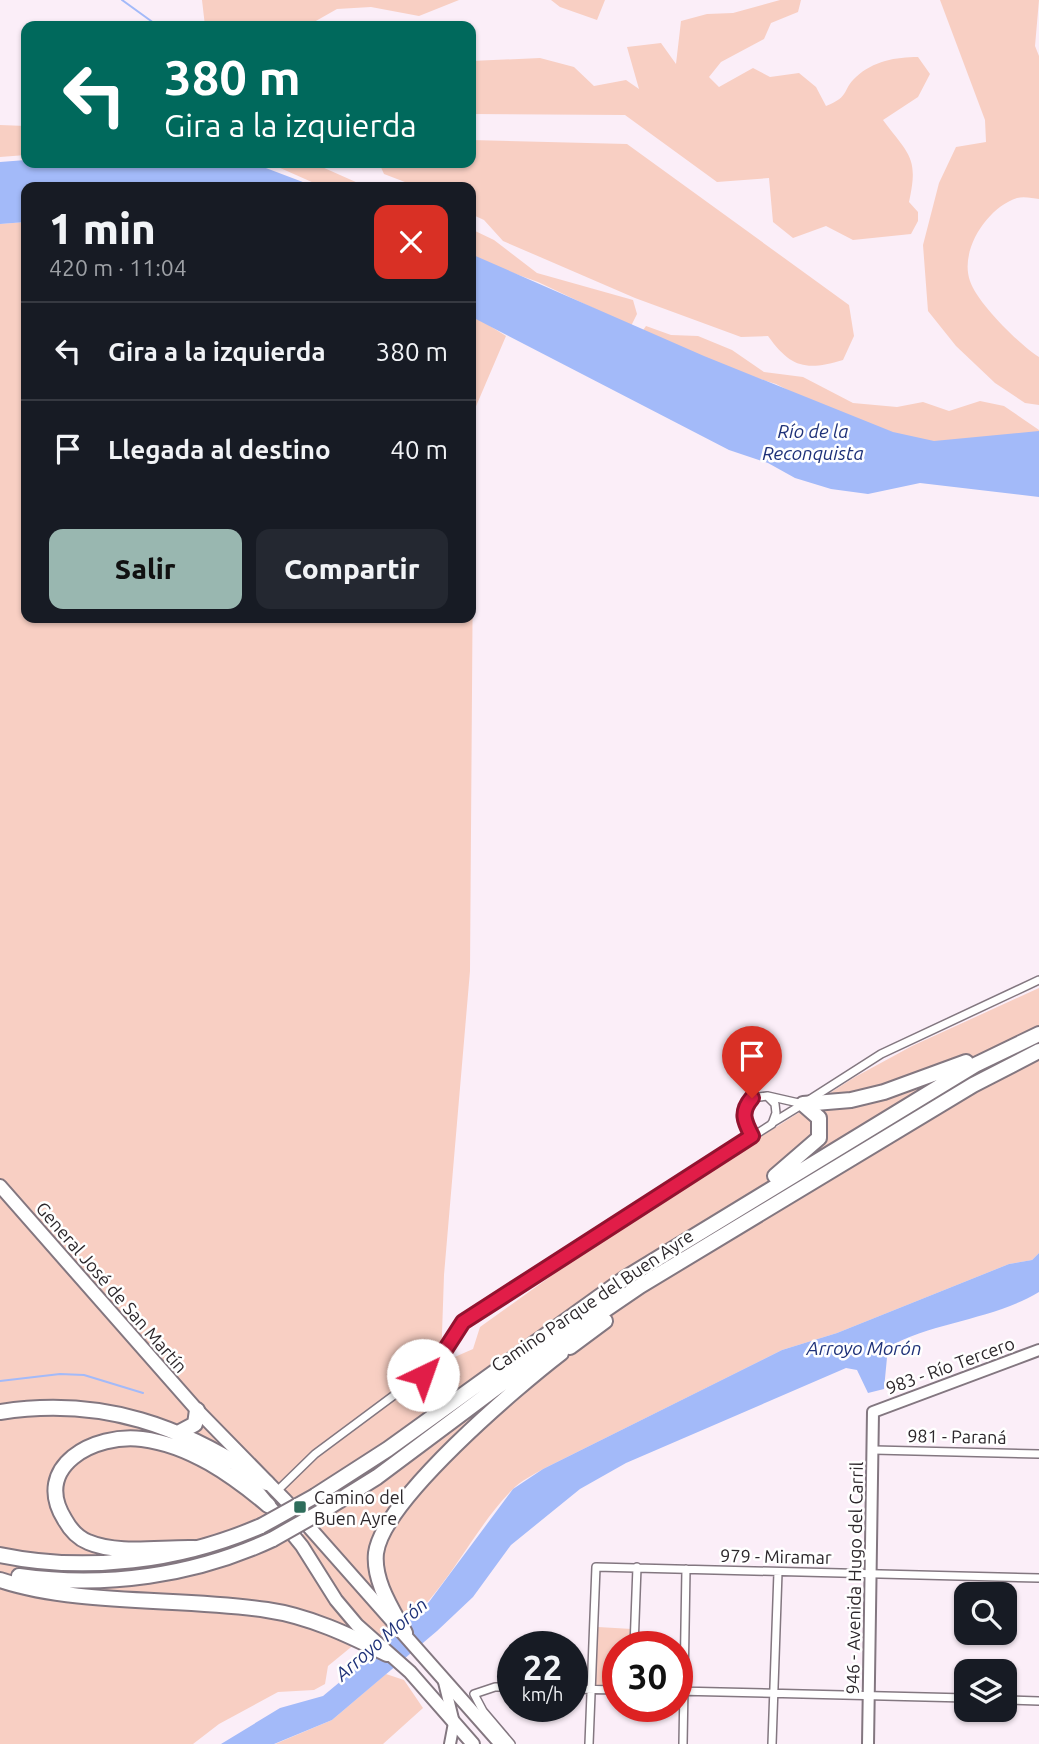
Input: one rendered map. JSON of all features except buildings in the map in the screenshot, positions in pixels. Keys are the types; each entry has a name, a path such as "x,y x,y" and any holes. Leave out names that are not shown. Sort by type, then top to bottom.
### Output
{"highway":[{"name":"Camino Parque del Buen Ayre","path":"0,1555 80,1563 144,1559 194,1548 261,1526 388,1449 624,1279 727,1214 1016,1044 1039,1034"},
{"path":"803,1104 851,1100 884,1092 1016,1044"},
{"name":"Camino Parque del Buen Ayre","path":"0,1574 75,1581 153,1576 231,1557 273,1539 324,1510 398,1461 555,1344 720,1237 973,1085 1039,1051"},
{"path":"727,1214 816,1143 820,1133 819,1118 803,1104"},
{"path":"405,1633 391,1614 376,1565 379,1542 384,1531 405,1502 475,1425 517,1387 720,1237"},
{"path":"0,1412 47,1408 99,1410 180,1432 231,1459 270,1493"},
{"path":"180,1432 195,1424 197,1410"},
{"path":"194,1548 101,1546 83,1540 68,1525 58,1507 57,1488 64,1465 88,1445 129,1438 155,1441 203,1459 270,1493"},
{"path":"0,1580 57,1592 269,1610 365,1638 387,1654"}],"main road":[{"name":"General José de San Martín","path":"0,1186 270,1493 391,1614"},
{"name":"General José de San Martín","path":"197,1410 231,1459 270,1493 336,1600 365,1638"},
{"path":"405,1633 442,1679 501,1744"},
{"path":"387,1654 410,1672 458,1722 473,1744"},
{"path":"458,1722 472,1723 493,1744"}],"street":[{"path":"270,1493 344,1431 436,1364 463,1322 881,1054 1039,980"},
{"path":"752,1136 744,1121 746,1105 752,1098 767,1096 803,1104"},
{"path":"767,1096 775,1104 776,1113 772,1124"},
{"name":"983 - Río Tercero","path":"873,1412 1039,1350"},
{"name":"946 - Avenida Hugo del Carril","path":"868,1744 873,1412"},
{"name":"981 - Paraná","path":"874,1450 1039,1454"},
{"name":"979 - Miramar","path":"592,1690 596,1567 1039,1578"},
{"path":"635,1631 637,1567"},
{"path":"684,1631 687,1569"},
{"path":"772,1744 778,1572"},
{"path":"442,1679 466,1744"},
{"path":"497,1687 474,1694 483,1711 512,1744"},
{"path":"588,1690 602,1690"},
{"path":"589,1744 592,1690"},
{"path":"693,1691 954,1698"},
{"path":"1017,1700 1039,1701"},
{"path":"450,1744 458,1722"},
{"path":"682,1722 683,1744"}],"shaded area":[{"path":"202,0 459,0 419,16 371,7 337,9 316,21 204,21"},
{"path":"551,0 605,0 597,20 560,7"},
{"path":"780,0 801,0 798,12 771,23 764,39 721,62 709,77 719,87 753,68 770,77 799,73 816,87 826,106 843,96 851,82 870,67 893,59 918,57 930,74 918,97 883,120 905,149 912,166 909,202 918,212 918,221 911,234 853,240 826,226 793,238 773,222 769,178 717,182 625,115 476,114 476,61 540,58 574,67 594,86 626,80 639,89 627,47 661,43 676,64 681,21 707,14 733,13"},
{"path":"940,0 1039,0 1035,46 1039,56 1039,199 1017,198 996,210 986,220 972,243 968,269 974,290 990,312 1039,357 1039,405 1025,403 995,383 956,346 928,311 923,245 939,183 956,147 986,142 985,120"},
{"path":"0,125 21,126 21,155 0,157"},
{"path":"476,140 627,144 849,305 854,336 843,360 809,366 800,364 784,355 768,336 741,337 635,298 503,241 484,220 476,216 476,182 405,182 384,174 381,168 476,168"},
{"path":"280,168 324,168 356,182 312,182"},
{"path":"21,222 21,623 472,623 470,971 444,1275 441,1363 473,1349 480,1327 625,1223 855,1077 912,1046 1039,988 1039,1253 1032,1260 1009,1264 837,1333 782,1350 531,1476 515,1487 498,1506 437,1590 409,1621 400,1606 394,1612 201,1416 367,1634 328,1666 325,1684 314,1690 278,1692 219,1724 193,1744 0,1744 0,224"},
{"path":"476,231 494,240 537,273 633,300 637,314 631,326 538,282 476,260"},
{"path":"476,317 506,336 476,406"},
{"path":"646,326 671,335 698,336 732,350 764,372 803,377 853,403 897,407 923,402 949,411 980,401 1004,406 1039,430 1039,434 940,449 823,408 776,384 718,366 641,333"},
{"path":"305,1533 385,1622 387,1626 380,1636 370,1631 348,1608 300,1535"},
{"path":"598,1627 632,1629 602,1631 602,1685 595,1685"},
{"path":"386,1674 404,1680 423,1708 383,1744 275,1744 332,1720"}],"water":[{"path":"21,160 21,168 266,168 303,182 21,182 21,222 0,224 0,162"},
{"name":"Río de la Reconquista","path":"476,256 704,356 893,432 934,441 1039,431 1039,497 920,483 868,494 831,489 795,478 768,463 729,450 476,319"},
{"name":"Arroyo Morón","path":"1039,1253 1039,1292 1002,1309 925,1331 888,1347 884,1389 868,1393 857,1370 846,1368 626,1463 580,1489 511,1545 473,1597 332,1720 274,1744 221,1744 280,1708 323,1696 353,1671 429,1602 513,1489 543,1469 782,1350 837,1333 1009,1264 1032,1260"}],"waterway":[{"path":"122,0 151,21"},
{"path":"0,1381 60,1374 84,1375 143,1393"}],"place":[{"name":"Camino del Buen Ayre","path":"300,1507"}],"route":[{"path":"423,1375 436,1364 463,1322 752,1136 744,1121 746,1105 752,1098"}]}
